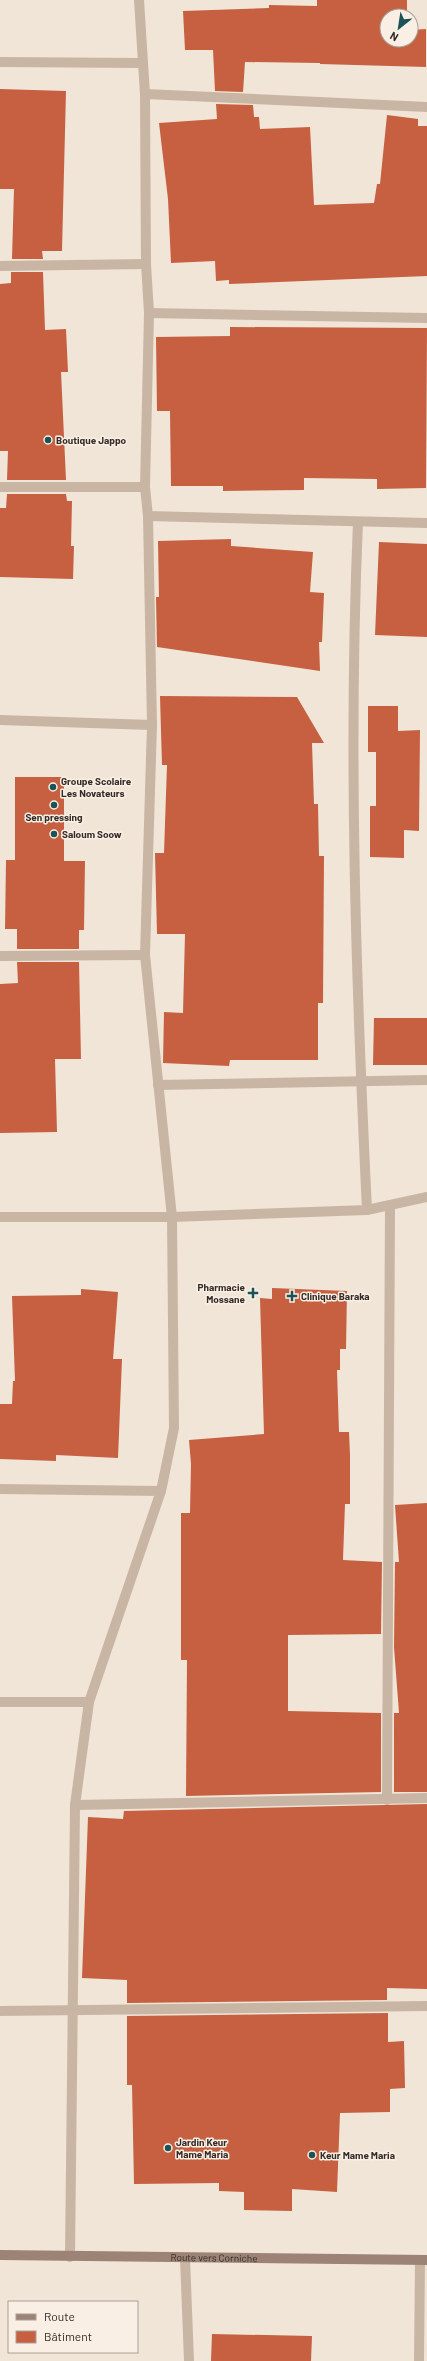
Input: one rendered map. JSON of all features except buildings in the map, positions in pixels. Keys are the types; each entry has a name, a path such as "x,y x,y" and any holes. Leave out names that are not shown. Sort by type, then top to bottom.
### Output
{"main road":[{"name":"Route vers Corniche","path":"0,2255 423,2260"}],"street":[{"path":"70,2257 74,2011 75,1805 89,1702 161,1491 174,1428 172,1217 144,955 152,725 148,516 145,487 149,313 146,264 145,94 139,0"},
{"path":"0,62 142,62"},
{"path":"145,94 427,107"},
{"path":"0,266 146,264"},
{"path":"149,313 427,318"},
{"path":"0,487 145,487"},
{"path":"148,516 427,523"},
{"path":"358,522 353,636 352,729 361,1082 367,1210"},
{"path":"0,720 152,725"},
{"path":"0,956 144,955"},
{"path":"158,1085 427,1080"},
{"path":"0,1217 172,1217 367,1210 427,1197"},
{"path":"387,1800 390,1205"},
{"path":"0,1489 161,1491"},
{"path":"0,1702 89,1702"},
{"path":"75,1805 387,1800 427,1798"},
{"path":"0,2011 427,2006"},
{"path":"185,2258 189,2361"},
{"path":"419,2361 423,2260"}],"place":[{"name":"Boutique Jappo","path":"48,440"},
{"name":"Groupe Scolaire Les Novateurs","path":"53,787"},
{"name":"Sen pressing","path":"54,805"},
{"name":"Saloum Soow","path":"54,834"},
{"name":"Pharmacie Mossane","path":"253,1293"},
{"name":"Clinique Baraka","path":"292,1296"},
{"name":"Jardin Keur Mame Maria","path":"168,2148"},
{"name":"Keur Mame Maria","path":"312,2155"}]}
